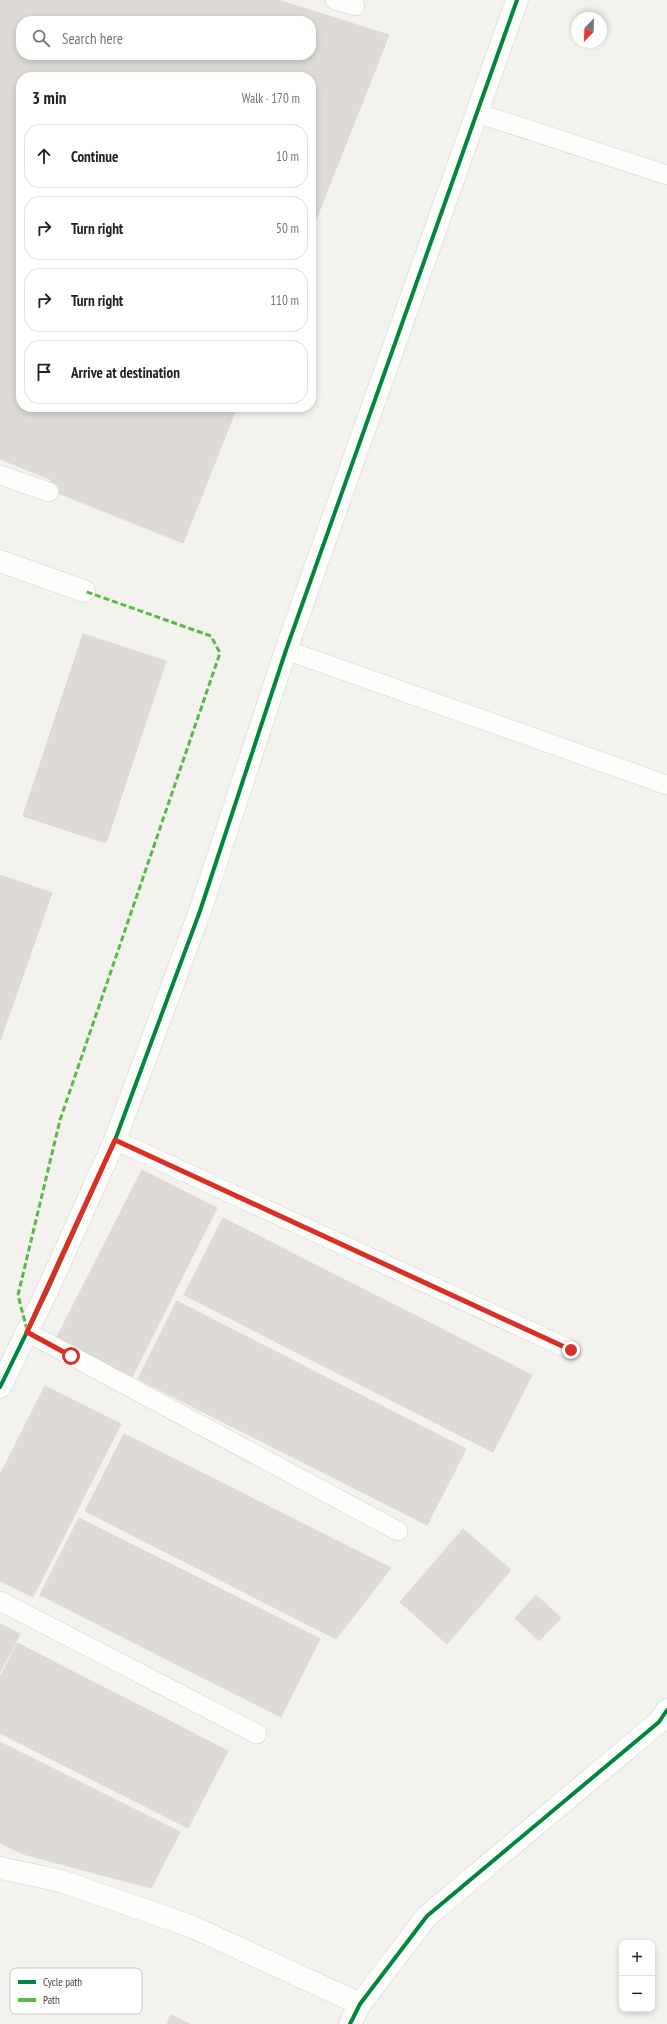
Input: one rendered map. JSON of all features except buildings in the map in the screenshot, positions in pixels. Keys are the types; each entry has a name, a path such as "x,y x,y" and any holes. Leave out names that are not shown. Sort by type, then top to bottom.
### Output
{"street":[{"path":"0,1387 27,1332 115,1140 200,911 286,650 517,0"},
{"path":"0,561 84,591"},
{"path":"350,2024 360,2004 427,1916 664,1719"},
{"path":"0,1868 61,1881 193,1927 360,2004"}],"lane":[{"path":"335,0 355,6"},
{"path":"477,112 667,175"},
{"path":"0,475 49,492"},
{"path":"286,650 667,785"},
{"path":"115,1140 571,1350"},
{"path":"27,1332 398,1531"},
{"path":"0,1601 257,1734"}],"marked path":[{"path":"27,1330 18,1295 60,1120 220,653 211,636 84,591"}],"cycle path":[{"path":"0,1387 47,1291 115,1140 200,911 286,650 517,0"},
{"path":"350,2024 360,2004 427,1916 659,1722 667,1710"}],"route":[{"path":"71,1356 27,1332 115,1140 571,1350"}]}
